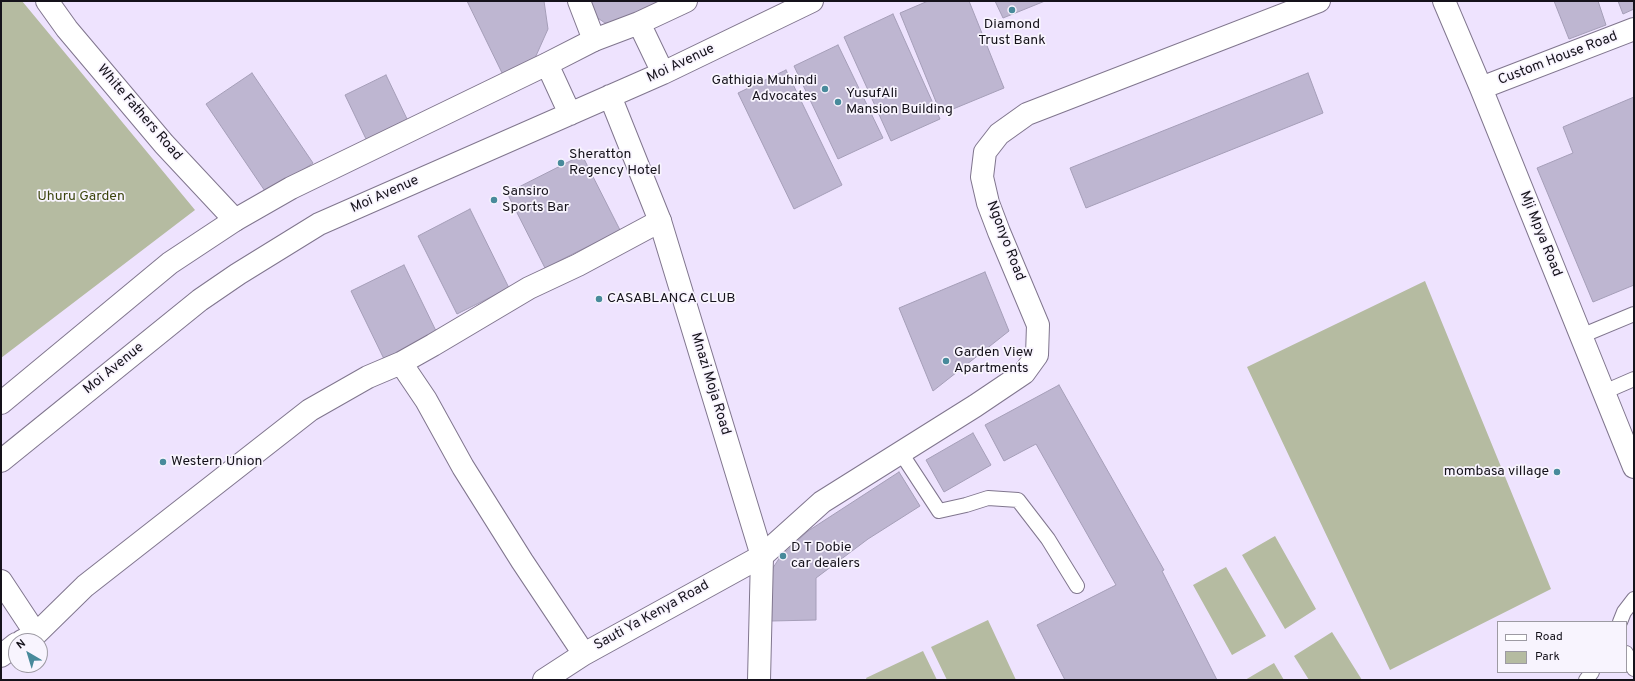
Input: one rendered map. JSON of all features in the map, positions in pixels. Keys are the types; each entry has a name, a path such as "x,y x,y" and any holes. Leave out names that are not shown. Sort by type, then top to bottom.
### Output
{"street":[{"name":"White Fathers Road","path":"47,1 67,29 164,144 235,220"},
{"path":"579,1 594,40"},
{"path":"1,403 170,262 235,220 291,188 594,40 639,23 686,1"},
{"name":"Moi Avenue","path":"1,460 200,300 277,249 333,218 663,73 812,1"},
{"name":"Ngonyo Road","path":"762,556 822,502 975,406 1024,373 1037,355 1038,325 988,203 982,177 985,152 998,134 1028,114 1319,1"},
{"name":"Mji Mpya Road","path":"1444,1 1482,88 1634,467"},
{"path":"639,23 663,73"},
{"name":"Custom House Road","path":"1482,88 1634,30"},
{"path":"547,64 570,114"},
{"name":"Mnazi Moja Road","path":"610,96 660,221 762,556 759,680"},
{"path":"33,633 85,586 310,410 368,377 400,363 529,288 578,265 660,221"},
{"path":"400,363 426,400 463,467 522,561 584,654"},
{"name":"Sauti Ya Kenya Road","path":"544,680 584,654 762,556"},
{"path":"1,581 27,633"}],"lane":[{"path":"1581,336 1634,314"},
{"path":"1604,392 1634,379"},
{"path":"901,453 939,511 966,506 988,498 1018,500 1048,539 1077,586"},
{"path":"1620,621 1624,612 1634,599"},
{"path":"1627,654 1634,669"}],"green space":[{"name":"Uhuru Garden","path":"1,1 22,1 195,210 1,358"},
{"path":"1425,281 1551,589 1390,670 1247,367"},
{"path":"1275,536 1316,609 1285,629 1242,555"},
{"path":"1226,567 1266,636 1232,655 1193,585"},
{"path":"988,620 1016,680 947,680 931,647"},
{"path":"1332,632 1362,680 1309,680 1294,656"},
{"path":"923,651 937,680 867,680 866,678"},
{"path":"1274,663 1284,680 1245,680"}],"building":[{"path":"467,1 544,1 548,29 531,67 504,77"},
{"path":"588,1 662,1 617,23 605,23 589,12"},
{"path":"928,1 969,1 1004,88 941,114 900,13"},
{"name":"Diamond Trust Bank","path":"995,1 1045,1 1003,18"},
{"path":"1554,1 1598,1 1606,25 1569,39"},
{"path":"1618,1 1634,1 1634,9 1623,14"},
{"path":"893,14 940,119 891,141 844,37"},
{"name":"YusufAli Mansion Building","path":"838,45 883,138 838,159 794,66"},
{"path":"786,70 842,185 794,209 738,93"},
{"path":"252,73 313,163 267,194 206,104"},
{"path":"1308,73 1323,113 1086,208 1070,168"},
{"path":"386,75 408,121 367,141 345,95"},
{"path":"1634,97 1634,285 1593,302 1537,168 1573,153 1563,127"},
{"path":"582,155 620,230 545,268 507,193"},
{"path":"470,209 509,288 457,314 418,236"},
{"path":"404,265 437,333 384,359 351,291"},
{"name":"Garden View Apartments","path":"985,272 1009,331 933,391 899,308"},
{"path":"1059,385 1164,570 1162,571 1217,680 1065,680 1037,625 1116,585 1036,444 1004,461 985,425"},
{"path":"973,433 991,465 944,492 926,460"},
{"path":"899,472 920,506 868,539 816,578 816,620 771,621 769,574 780,557 808,531"}],"place":[{"name":"Diamond Trust Bank","path":"1012,10"},
{"name":"Gathigia Muhindi Advocates","path":"825,89"},
{"name":"YusufAli Mansion Building","path":"838,102"},
{"name":"Sheratton Regency Hotel","path":"561,163"},
{"name":"Sansiro Sports Bar","path":"494,200"},
{"name":"CASABLANCA CLUB","path":"599,299"},
{"name":"Garden View Apartments","path":"946,361"},
{"name":"Western Union","path":"163,462"},
{"name":"mombasa village","path":"1557,472"},
{"name":"D T Dobie car dealers","path":"783,556"}]}
